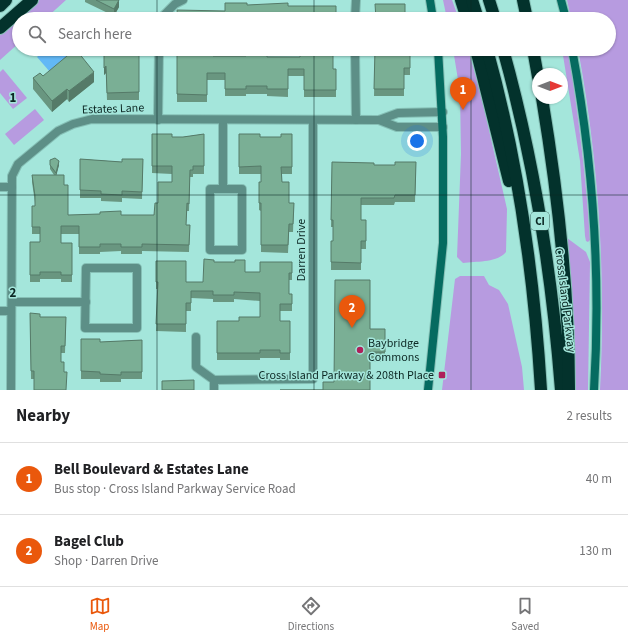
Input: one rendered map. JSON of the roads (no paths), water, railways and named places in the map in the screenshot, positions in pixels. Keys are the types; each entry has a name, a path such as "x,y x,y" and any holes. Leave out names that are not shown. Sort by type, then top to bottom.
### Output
{"highway":[{"path":"0,6 6,0"},
{"path":"18,12 32,0"},
{"path":"461,0 465,12"},
{"path":"472,0 476,12"},
{"path":"489,0 493,12"},
{"path":"523,0 526,12"},
{"path":"0,28 12,18"},
{"path":"478,56 528,258"},
{"name":"CI","path":"489,56 511,150 528,258 535,313 541,390"},
{"name":"Cross Island Parkway","path":"505,56 522,127 537,201 553,312 561,390"},
{"path":"534,56 536,68"},
{"path":"543,104 556,197 569,350 569,390"}],"street":[{"path":"167,12 175,4 183,0"},
{"path":"356,0 356,12"},
{"path":"430,0 432,12"},
{"path":"561,0 564,12"},
{"path":"158,120 159,56"},
{"path":"355,56 356,120"},
{"path":"428,390 443,243 443,112 439,56"},
{"path":"573,56 586,138 593,212 596,288 594,390"},
{"name":"Estates Lane","path":"10,390 12,176 18,164 58,131 72,124 92,119 379,120 398,113 443,112"},
{"path":"223,120 223,189"},
{"name":"Darren Drive","path":"214,380 313,379 313,120"},
{"name":"Estates Lane","path":"379,120 397,127 443,128"},
{"path":"0,187 12,187"},
{"path":"210,189 223,189 242,189 242,250 210,250 210,189"},
{"path":"86,268 137,268 137,328 85,328 86,302 86,268"},
{"path":"12,302 86,302"},
{"path":"0,311 11,311"},
{"path":"196,337 196,367 214,380 214,390"}],"water":[{"path":"38,56 68,56 50,72 37,57"}],"place":[{"name":"Bell Boulevard & Estates Lane","path":"463,110"},
{"name":"Bagel Club","path":"352,328"},
{"name":"Baybridge Commons","path":"360,350"},
{"name":"Cross Island Parkway & 208th Place","path":"442,375"}]}
